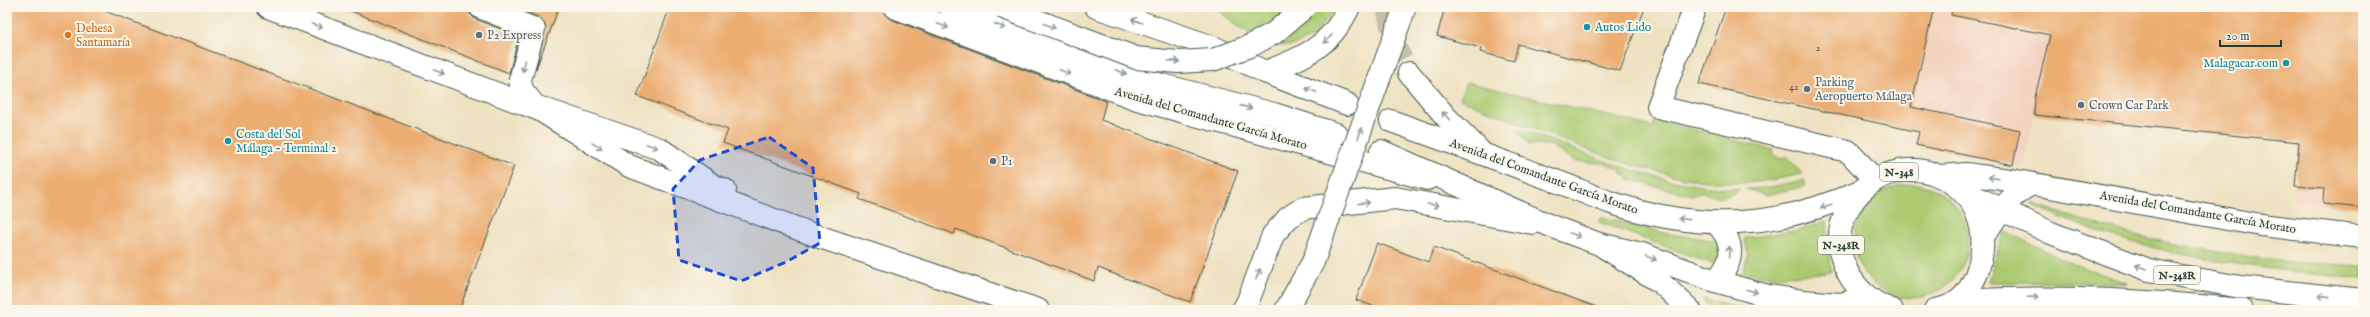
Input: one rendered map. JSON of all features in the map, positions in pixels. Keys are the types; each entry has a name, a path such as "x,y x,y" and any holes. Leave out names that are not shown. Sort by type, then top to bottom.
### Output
{"street":[{"path":"268,7 540,110 629,166 820,237 1038,310"},
{"path":"480,7 534,29 520,80 522,90 535,106 660,149 714,186 1048,310"},
{"name":"Avenida del Comandante García Morato","path":"894,7 1137,99 1488,197"},
{"name":"Avenida del Comandante García Morato","path":"950,7 1135,78 1274,114 1336,134"},
{"path":"1001,7 1136,58 1178,62 1213,60 1252,45 1274,33 1305,7"},
{"path":"1096,7 1213,48 1265,72 1347,104"},
{"path":"1265,72 1297,61 1324,43 1341,25 1349,7"},
{"path":"1302,310 1313,262 1405,7"},
{"path":"1695,7 1658,107 1848,151 1868,185"},
{"path":"1409,73 1446,117 1483,154"},
{"name":"Avenida del Comandante García Morato","path":"1391,121 1612,203 1663,217 1716,223 1757,221 1798,214 1829,206 1868,185"},
{"name":"Avenida del Comandante García Morato","path":"1381,151 1551,226 1599,244 1642,254 1715,281 1768,296 1835,307 1867,298"},
{"name":"N-348","path":"1868,185 1892,173 1909,170 1940,176 1963,191 1979,217 1984,235 1981,260 1974,281 1949,307"},
{"name":"Avenida del Comandante García Morato","path":"1940,176 1966,174 2033,184 2262,225 2363,237"},
{"path":"1984,235 2002,210 2020,189 2033,184"},
{"name":"N-348R","path":"1868,185 1847,212 1840,237 1842,259 1848,275 1867,298 1880,306 1892,310"},
{"path":"1963,191 2002,210"},
{"path":"1243,310 1248,301 1273,235 1288,218 1303,208 1395,198 1551,226"},
{"name":"N-348R","path":"2002,210 2052,233 2149,270 2240,287 2363,300"},
{"path":"1715,281 1724,272 1730,249 1725,232 1716,223"},
{"path":"1599,244 1660,282 1690,310"},
{"path":"1286,310 1313,262"},
{"path":"1949,307 2052,297 2126,300 2242,310"}],"highlighted area":[{"path":"769,137 813,168 820,243 786,262 741,281 679,260 673,189 700,160"}],"shaded area":[{"path":"1726,7 2363,7 2363,208 2293,203 2299,143 2034,115 2023,170 2012,165 1904,143 1906,129 1699,84"}],"green space":[{"path":"1214,7 1337,7 1312,37 1292,46 1269,45 1239,27"},
{"path":"1466,82 1654,127 1654,120 1774,150 1773,155 1780,159 1788,157 1802,174 1747,183 1705,181 1670,175 1634,165 1562,140 1460,99"},
{"path":"1517,128 1626,168 1654,176 1682,183 1740,189 1722,197 1709,195 1704,192 1692,195 1628,179 1618,169 1607,164 1574,161 1550,145 1529,145"},
{"path":"1804,180 1806,186 1766,195 1746,189 1766,188"},
{"path":"1911,184 1922,185 1933,189 1951,201 1963,219 1967,230 1967,252 1963,263 1951,281 1933,293 1922,297 1911,298 1900,297 1889,293 1871,281 1859,263 1855,252 1854,241 1855,230 1859,219 1871,201 1889,189 1900,185"},
{"path":"2033,203 2091,223 2151,239 2211,251 2283,261 2363,266 2363,279 2279,270 2194,257 2112,236 2072,222 2033,205"},
{"path":"1602,217 1668,234 1720,241 1722,254 1713,264 1599,222"},
{"path":"1827,221 1831,271 1787,276 1765,276 1743,272 1748,255 1744,238 1801,230"},
{"path":"2004,231 2074,264 2127,283 1988,282"},
{"path":"1703,299 1739,308 1756,310 1711,310"}],"building":[{"name":"Costa del Sol Málaga - Terminal 2","path":"7,7 94,7 514,166 459,310 7,310"},
{"name":"P2 Express","path":"341,7 468,7 470,14 475,19 519,36 509,73"},
{"path":"513,7 559,7 536,69 546,26 539,17"},
{"name":"P1","path":"670,7 880,7 890,19 1106,101 1101,120 1238,171 1190,302 1098,268 1094,281 956,229 954,234 859,199 861,194 723,143 728,130 637,96"},
{"path":"1445,7 1644,7 1620,71 1518,44 1514,61 1480,52 1481,48 1437,36"},
{"path":"1726,7 1934,7 1911,107 2020,130 2013,165 1916,145 1919,132 1699,84"},
{"path":"1952,7 2363,7 2363,208 2323,204 2324,188 2295,186 2299,142 2034,115 2035,97 2050,35 1951,15"},
{"path":"1377,243 1428,262 1434,247 1599,308 1599,310 1384,310 1356,300"}],"tunnel":[{"path":"1387,7 1396,48 1409,73"}],"place":[{"name":"Autos Lido","path":"1587,27"},
{"name":"Dehesa Santamaría","path":"68,35"},
{"name":"P2 Express","path":"479,35"},
{"name":"Malagacar.com","path":"2286,63"},
{"name":"Parking Aeropuerto Málaga","path":"1807,89"},
{"name":"Crown Car Park","path":"2081,105"},
{"name":"Costa del Sol Málaga - Terminal 2","path":"228,141"},
{"name":"P1","path":"993,161"}]}
